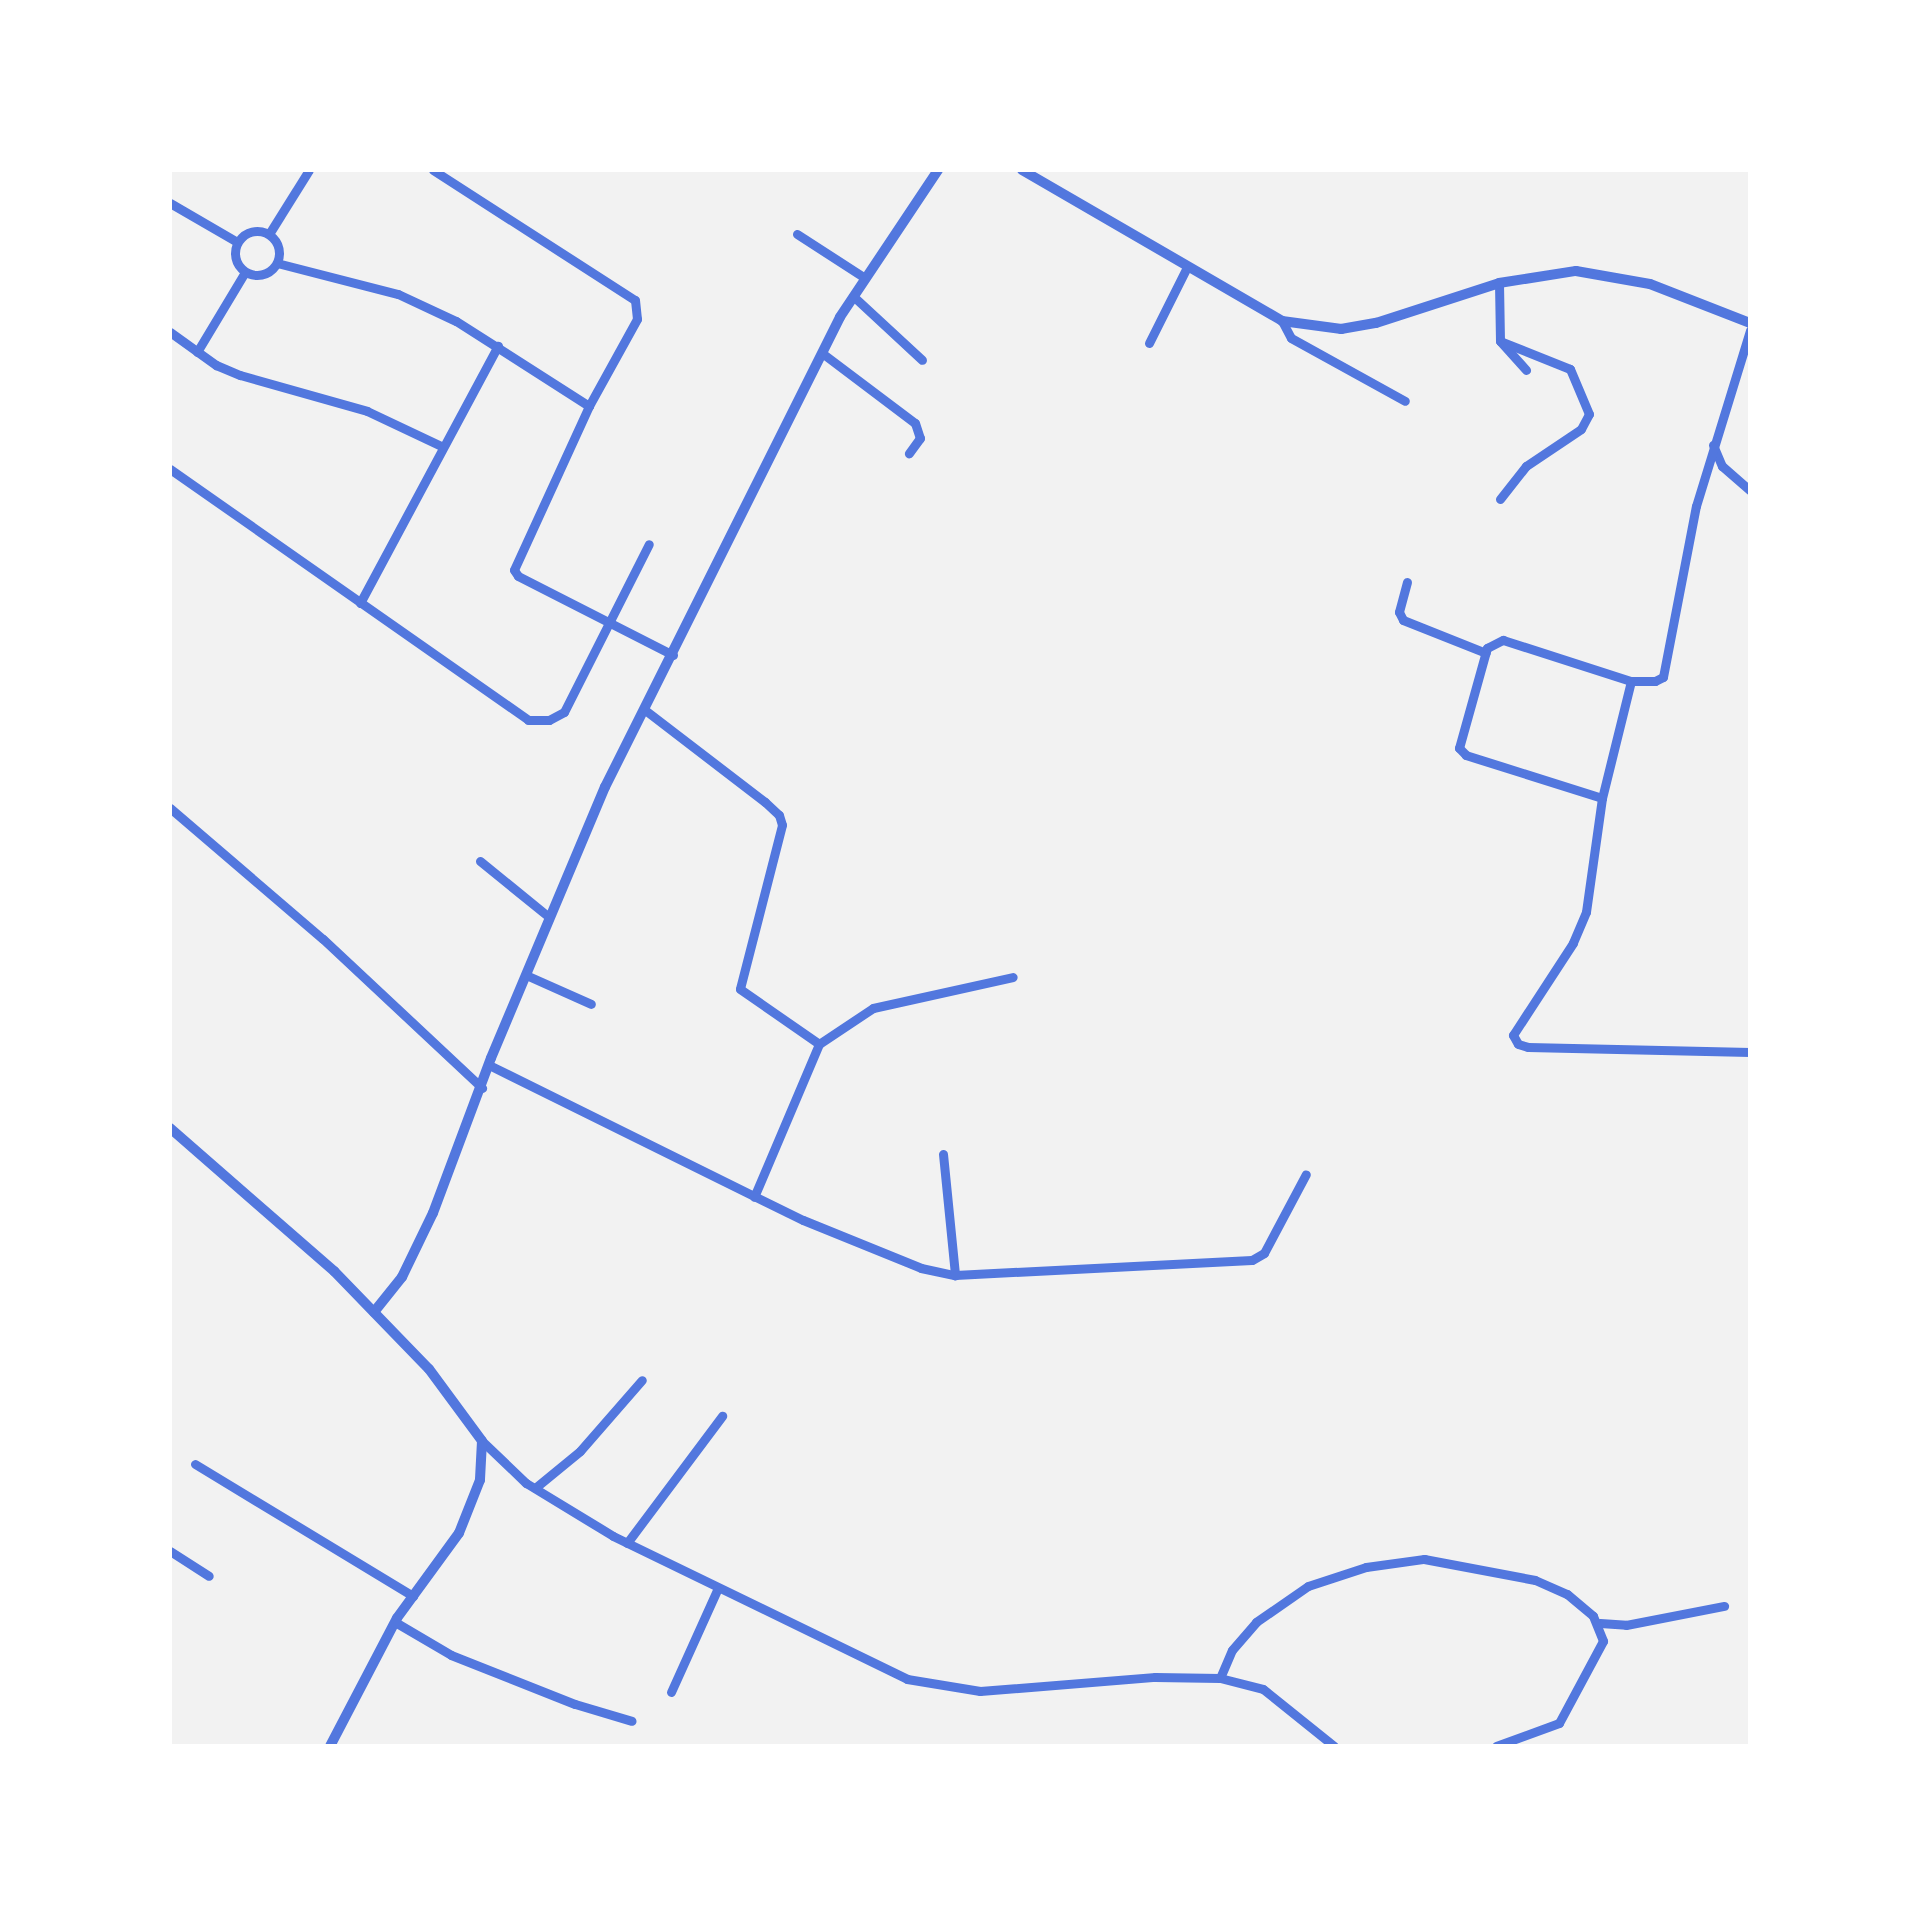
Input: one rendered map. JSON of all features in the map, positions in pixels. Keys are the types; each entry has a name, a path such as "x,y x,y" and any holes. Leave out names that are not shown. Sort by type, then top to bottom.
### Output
{"street":[{"path":"269,234 308,170"},
{"path":"432,170 635,300 637,319 588,406 514,570 518,576 673,655"},
{"path":"374,1312 415,1253 548,917 605,787 822,353 853,296 938,170"},
{"path":"1022,170 1186,269 1282,320 1342,329 1376,323 1553,271 1614,274 1750,326 1696,506 1667,670 1655,682 1632,681 1503,640 1486,652 1459,748 1466,754 1602,798"},
{"path":"170,203 237,242"},
{"path":"248,232 269,234 279,250 277,262 260,275 245,272 234,255 237,242 248,232"},
{"path":"797,234 865,278"},
{"path":"277,262 398,294 498,346 588,406"},
{"path":"1149,343 1186,269"},
{"path":"197,352 245,272"},
{"path":"1500,284 1500,342 1526,370"},
{"path":"853,296 922,360"},
{"path":"1282,320 1291,338 1406,401"},
{"path":"170,332 240,375 367,411 440,446"},
{"path":"1500,342 1570,369 1589,414 1581,429 1526,466 1500,499"},
{"path":"360,603 440,446 498,346"},
{"path":"822,353 914,423 920,438 910,453"},
{"path":"1712,445 1722,466 1750,490"},
{"path":"170,469 528,720 549,720 564,712 649,544"},
{"path":"1407,582 1399,612 1403,620 1486,652"},
{"path":"1632,681 1602,798 1586,912 1554,976 1518,1021 1513,1035 1518,1044 1750,1052"},
{"path":"645,710 779,815 782,825 740,989 820,1044"},
{"path":"170,808 295,914 482,1088"},
{"path":"480,861 548,917"},
{"path":"526,975 591,1004"},
{"path":"754,1197 820,1044 873,1008 1014,977"},
{"path":"489,1065 639,1136 754,1197 921,1268 955,1275 1252,1260 1264,1254 1306,1174"},
{"path":"170,1128 294,1233 374,1312 429,1369 482,1441 534,1488 627,1543 907,1679 980,1691 1155,1677 1220,1678 1263,1690 1334,1746"},
{"path":"944,1154 955,1275"},
{"path":"534,1488 580,1451 642,1380"},
{"path":"627,1543 722,1416"},
{"path":"330,1746 395,1622 459,1533 475,1498 484,1461 482,1441"},
{"path":"195,1464 414,1596"},
{"path":"170,1551 209,1576"},
{"path":"1220,1678 1232,1650 1256,1622 1308,1586 1394,1562 1424,1559 1535,1580 1567,1594 1600,1623 1626,1626 1724,1606"},
{"path":"671,1692 717,1590"},
{"path":"395,1622 451,1655 575,1704 632,1721"},
{"path":"1496,1746 1559,1724 1603,1641 1600,1623"}]}
